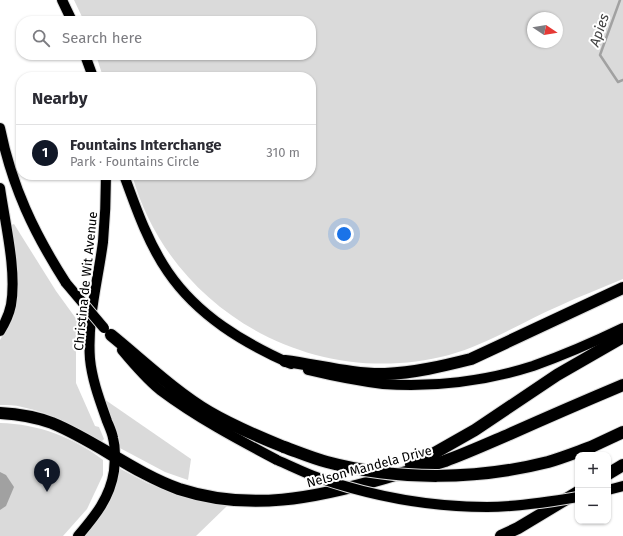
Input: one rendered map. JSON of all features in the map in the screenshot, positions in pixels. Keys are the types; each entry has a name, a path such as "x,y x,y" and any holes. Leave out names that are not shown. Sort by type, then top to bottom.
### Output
{"highway":[{"path":"285,361 356,372 384,374 418,371 446,366 471,358 623,288"},
{"path":"108,332 176,389 209,412 284,447 329,462 374,471 405,475 430,476 497,472 548,462 591,447 623,432"},
{"path":"374,482 431,455 475,430 556,375 623,337"},
{"name":"Nelson Mandela Drive","path":"0,413 29,416 51,423 69,431 150,477 179,489 210,497 259,502 286,500 327,493 374,482 447,460 623,385"},
{"path":"611,472 623,465"},
{"path":"501,536 518,528 575,494"}],"main road":[{"path":"62,0 70,16"},
{"path":"87,60 91,72"},
{"path":"0,128 12,176 21,201 49,257 66,283 123,351 159,389 229,434 277,460 318,478 393,498 440,505 487,507 556,501 575,498"},
{"name":"Christina de Wit Avenue","path":"78,536 104,502 114,472 115,458 113,436 99,396 90,360 90,339 94,302 103,241 106,180"},
{"path":"126,180 154,248 168,272 185,293 221,325 252,346 307,370 349,379 384,384 466,381 494,376 534,365 579,348 623,328"},
{"path":"0,188 11,266 12,284 10,307 2,328"},
{"path":"611,489 623,486"}],"shaded area":[{"path":"74,0 623,0 623,279 567,302 477,345 449,355 398,363 347,361 299,350 254,330 213,301 178,266 151,223 134,180 316,180 316,72 101,72 98,60 316,60 316,16 82,16"},
{"path":"14,224 56,291 77,320 76,383 95,426 99,427 104,439 101,442 73,425 53,416 17,406 0,405 0,340 13,319 16,301 9,226"},
{"path":"104,399 191,459 188,480 165,472 118,447"},
{"path":"0,423 28,426 54,433 80,445 103,460 103,475 87,509 63,536 0,536"},
{"path":"117,467 147,483 183,497 227,506 196,536 82,536 95,522 111,500"},
{"path":"0,472 6,475 14,487 6,506 0,510"}],"waterway":[{"name":"Apies","path":"620,0 600,55 618,82 623,80"}],"place":[{"name":"Fountains Interchange","path":"47,492"}]}
